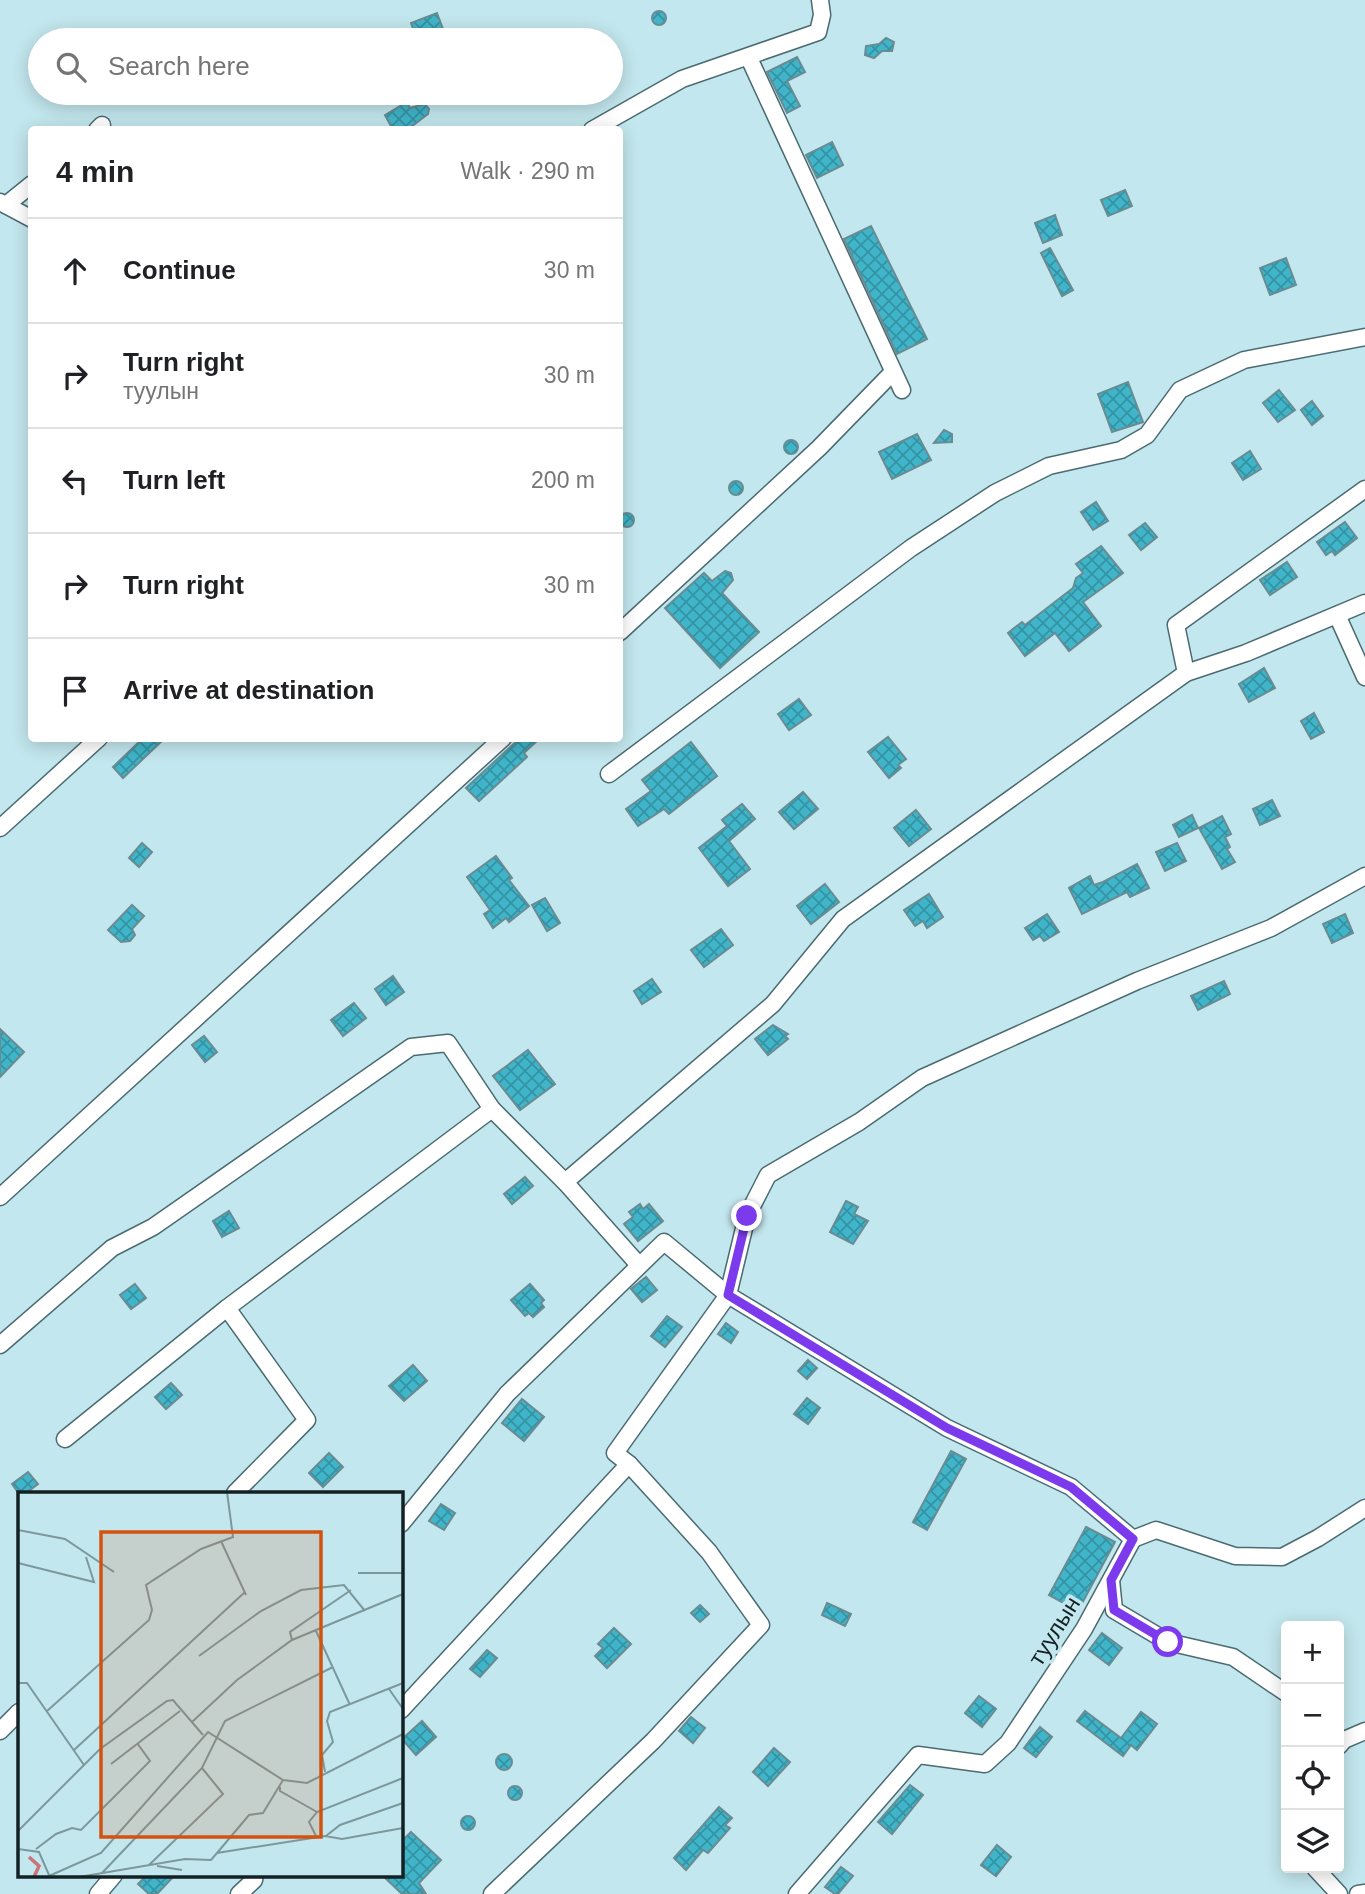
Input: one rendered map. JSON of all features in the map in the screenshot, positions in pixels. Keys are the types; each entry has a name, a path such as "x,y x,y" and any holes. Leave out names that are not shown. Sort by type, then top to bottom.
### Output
{"street":[{"path":"599,126 682,79 818,32 822,15 820,0"},
{"path":"749,58 902,390"},
{"path":"28,187 3,204 28,217"},
{"path":"610,774 911,548 995,493 1049,466 1121,450 1147,435 1180,390 1244,360 1365,337"},
{"path":"623,629 819,448 893,372"},
{"path":"1186,673 1176,625 1365,489"},
{"path":"565,1182 773,1004 843,919 1186,673 1246,653 1365,603"},
{"path":"1337,615 1365,677"},
{"path":"0,828 95,742"},
{"path":"0,1197 499,742"},
{"path":"492,1894 653,1741 761,1625 709,1552 629,1464 615,1453 728,1295 747,1216 768,1175 859,1122 922,1077 1138,981 1271,928 1365,876"},
{"path":"0,1345 112,1248 153,1227 411,1047 448,1043 492,1109 565,1182 638,1264"},
{"path":"65,1439 227,1308 492,1109"},
{"path":"402,1523 507,1394 638,1264 664,1242 728,1295 947,1428 1071,1487 1133,1539 1156,1530 1235,1556 1282,1557 1365,1508"},
{"path":"227,1308 307,1420 236,1492"},
{"path":"402,1709 629,1464"},
{"name":"туулын","path":"797,1894 918,1755 985,1764 1008,1743 1084,1629 1133,1539"},
{"path":"1111,1580 1114,1610 1168,1642 1233,1657 1281,1690"},
{"path":"0,1731 18,1713"},
{"path":"1344,1739 1365,1731"},
{"path":"1320,1873 1339,1894"},
{"path":"98,1894 113,1876"},
{"path":"239,1894 255,1876"},
{"path":"1358,1894 1365,1893"}],"building":[{"path":"656,11 662,11 666,18 662,25 656,25 652,21 652,15"},
{"path":"437,13 443,28 413,28 411,23"},
{"path":"886,38 894,42 892,51 882,51 874,58 865,55 866,46 879,44"},
{"path":"797,57 805,72 787,81 800,106 787,113 767,72"},
{"path":"402,105 408,105 410,108 426,105 429,109 428,114 412,126 391,126 385,115"},
{"path":"832,142 843,165 817,178 806,155"},
{"path":"1125,190 1132,206 1108,216 1101,200"},
{"path":"1055,215 1062,235 1043,243 1035,223"},
{"path":"871,226 927,339 897,354 844,239"},
{"path":"1050,248 1073,290 1062,296 1041,253"},
{"path":"1286,258 1296,285 1270,295 1260,268"},
{"path":"1128,382 1143,422 1112,432 1098,394"},
{"path":"1279,390 1295,410 1278,422 1263,403"},
{"path":"1312,401 1323,416 1312,425 1301,410"},
{"path":"944,430 952,434 952,442 934,443"},
{"path":"917,434 931,460 892,479 879,452"},
{"path":"788,440 794,440 798,447 794,454 788,454 784,450 784,444"},
{"path":"1250,451 1261,469 1243,480 1232,463"},
{"path":"733,481 739,481 743,488 739,495 733,495 729,491 729,485"},
{"path":"1096,502 1108,521 1093,530 1081,512"},
{"path":"624,513 630,513 634,517 634,523 630,527 623,526"},
{"path":"1345,522 1357,538 1335,555 1332,551 1326,555 1317,542"},
{"path":"1145,523 1157,537 1141,550 1129,535"},
{"path":"1101,546 1123,573 1083,602 1101,626 1069,651 1055,633 1025,656 1008,633 1022,622 1025,625 1073,588 1076,578 1083,573 1076,564"},
{"path":"1287,562 1297,577 1270,595 1260,580"},
{"path":"725,571 731,573 733,580 722,593 759,632 720,668 665,608 704,573 712,581"},
{"path":"1264,668 1275,688 1249,702 1239,684"},
{"path":"799,699 811,715 789,730 778,714"},
{"path":"1314,713 1324,732 1311,739 1301,721"},
{"path":"888,737 906,759 898,765 901,768 889,778 868,752"},
{"path":"139,742 161,742 123,778 113,767"},
{"path":"516,742 536,742 524,753 527,757 479,801 466,788"},
{"path":"691,742 717,776 669,814 664,809 638,826 626,809 651,791 642,780"},
{"path":"803,792 818,809 794,829 779,812"},
{"path":"1272,800 1280,816 1260,825 1253,809"},
{"path":"742,804 755,819 729,841 750,869 728,886 699,848 727,826 722,820"},
{"path":"916,810 931,829 909,846 894,828"},
{"path":"1192,815 1198,828 1179,837 1173,825"},
{"path":"1222,816 1231,834 1225,837 1230,847 1227,849 1235,862 1222,869 1199,828"},
{"path":"142,843 152,852 139,867 129,858"},
{"path":"1177,843 1186,861 1165,871 1156,852"},
{"path":"496,856 512,878 509,880 529,906 509,922 506,918 493,928 484,914 490,910 467,877"},
{"path":"1137,864 1149,888 1130,897 1127,892 1082,914 1069,888 1090,876 1094,885 1103,882"},
{"path":"825,884 839,902 811,924 797,906"},
{"path":"929,894 943,917 927,928 923,921 915,926 904,910"},
{"path":"545,898 560,923 547,931 532,905"},
{"path":"132,905 144,916 132,929 135,935 130,941 121,942 108,930"},
{"path":"1047,914 1059,932 1044,941 1040,936 1033,940 1025,928"},
{"path":"1345,914 1353,933 1332,943 1323,924"},
{"path":"721,929 733,945 704,967 691,950"},
{"path":"393,976 404,992 386,1005 375,989"},
{"path":"652,979 661,992 642,1004 634,991"},
{"path":"1224,981 1230,994 1198,1010 1191,996"},
{"path":"354,1003 366,1018 343,1036 331,1020"},
{"path":"773,1025 788,1034 785,1036 788,1039 768,1055 755,1039"},
{"path":"0,1029 24,1052 0,1077"},
{"path":"204,1036 217,1052 205,1062 192,1045"},
{"path":"528,1050 555,1084 520,1110 493,1076"},
{"path":"525,1177 533,1186 512,1204 504,1194"},
{"path":"846,1201 858,1207 854,1214 868,1221 853,1244 830,1232"},
{"path":"640,1204 643,1209 649,1204 663,1221 638,1241 624,1224 633,1217 629,1212"},
{"path":"229,1211 239,1228 222,1237 213,1221"},
{"path":"646,1277 657,1290 642,1302 631,1289"},
{"path":"135,1284 146,1298 131,1309 120,1295"},
{"path":"530,1284 544,1300 541,1303 544,1307 533,1317 529,1313 525,1316 511,1300"},
{"path":"667,1316 682,1327 665,1347 651,1336"},
{"path":"726,1323 738,1332 731,1343 718,1334"},
{"path":"808,1360 817,1368 807,1379 798,1371"},
{"path":"413,1365 427,1381 404,1401 389,1386"},
{"path":"171,1383 182,1395 166,1409 155,1397"},
{"path":"807,1398 820,1408 808,1424 794,1414"},
{"path":"522,1399 544,1417 524,1441 502,1423"},
{"path":"951,1451 966,1459 927,1530 913,1522"},
{"path":"329,1453 343,1467 323,1487 309,1473"},
{"path":"28,1472 38,1484 27,1492 18,1493 12,1484"},
{"path":"441,1504 455,1513 444,1530 429,1521"},
{"path":"1086,1527 1115,1542 1078,1611 1049,1595"},
{"path":"827,1603 851,1614 845,1626 822,1615"},
{"path":"700,1605 709,1614 700,1622 691,1613"},
{"path":"614,1628 631,1644 607,1668 595,1656 603,1648 598,1644"},
{"path":"1102,1633 1122,1648 1109,1665 1089,1650"},
{"path":"487,1650 497,1658 480,1677 470,1669"},
{"path":"979,1696 996,1709 982,1727 965,1713"},
{"path":"1085,1711 1121,1738 1141,1712 1157,1724 1137,1750 1131,1745 1123,1756 1077,1721"},
{"path":"691,1717 705,1728 693,1743 679,1731"},
{"path":"422,1721 436,1737 416,1755 402,1739"},
{"path":"1040,1727 1052,1737 1036,1757 1024,1748"},
{"path":"774,1748 790,1762 768,1786 753,1772"},
{"path":"504,1754 510,1756 510,1768 504,1770 498,1768 496,1762 498,1756"},
{"path":"910,1785 923,1795 892,1834 878,1822"},
{"path":"512,1786 518,1786 522,1793 518,1800 512,1800 508,1796 508,1790"},
{"path":"719,1807 732,1818 725,1825 730,1828 708,1853 703,1850 686,1870 674,1858"},
{"path":"465,1816 471,1816 475,1823 471,1830 465,1830 461,1826 461,1820"},
{"path":"411,1832 441,1860 419,1883 426,1894 402,1894 383,1876 402,1876 402,1841"},
{"path":"997,1845 1011,1857 996,1876 981,1865"},
{"path":"841,1867 853,1876 838,1894 835,1894 825,1887"},
{"path":"146,1876 174,1876 157,1894 149,1894 138,1884"}],"route":[{"path":"747,1216 728,1295 947,1428 1071,1487 1133,1539 1111,1580 1114,1610 1168,1642"}]}
